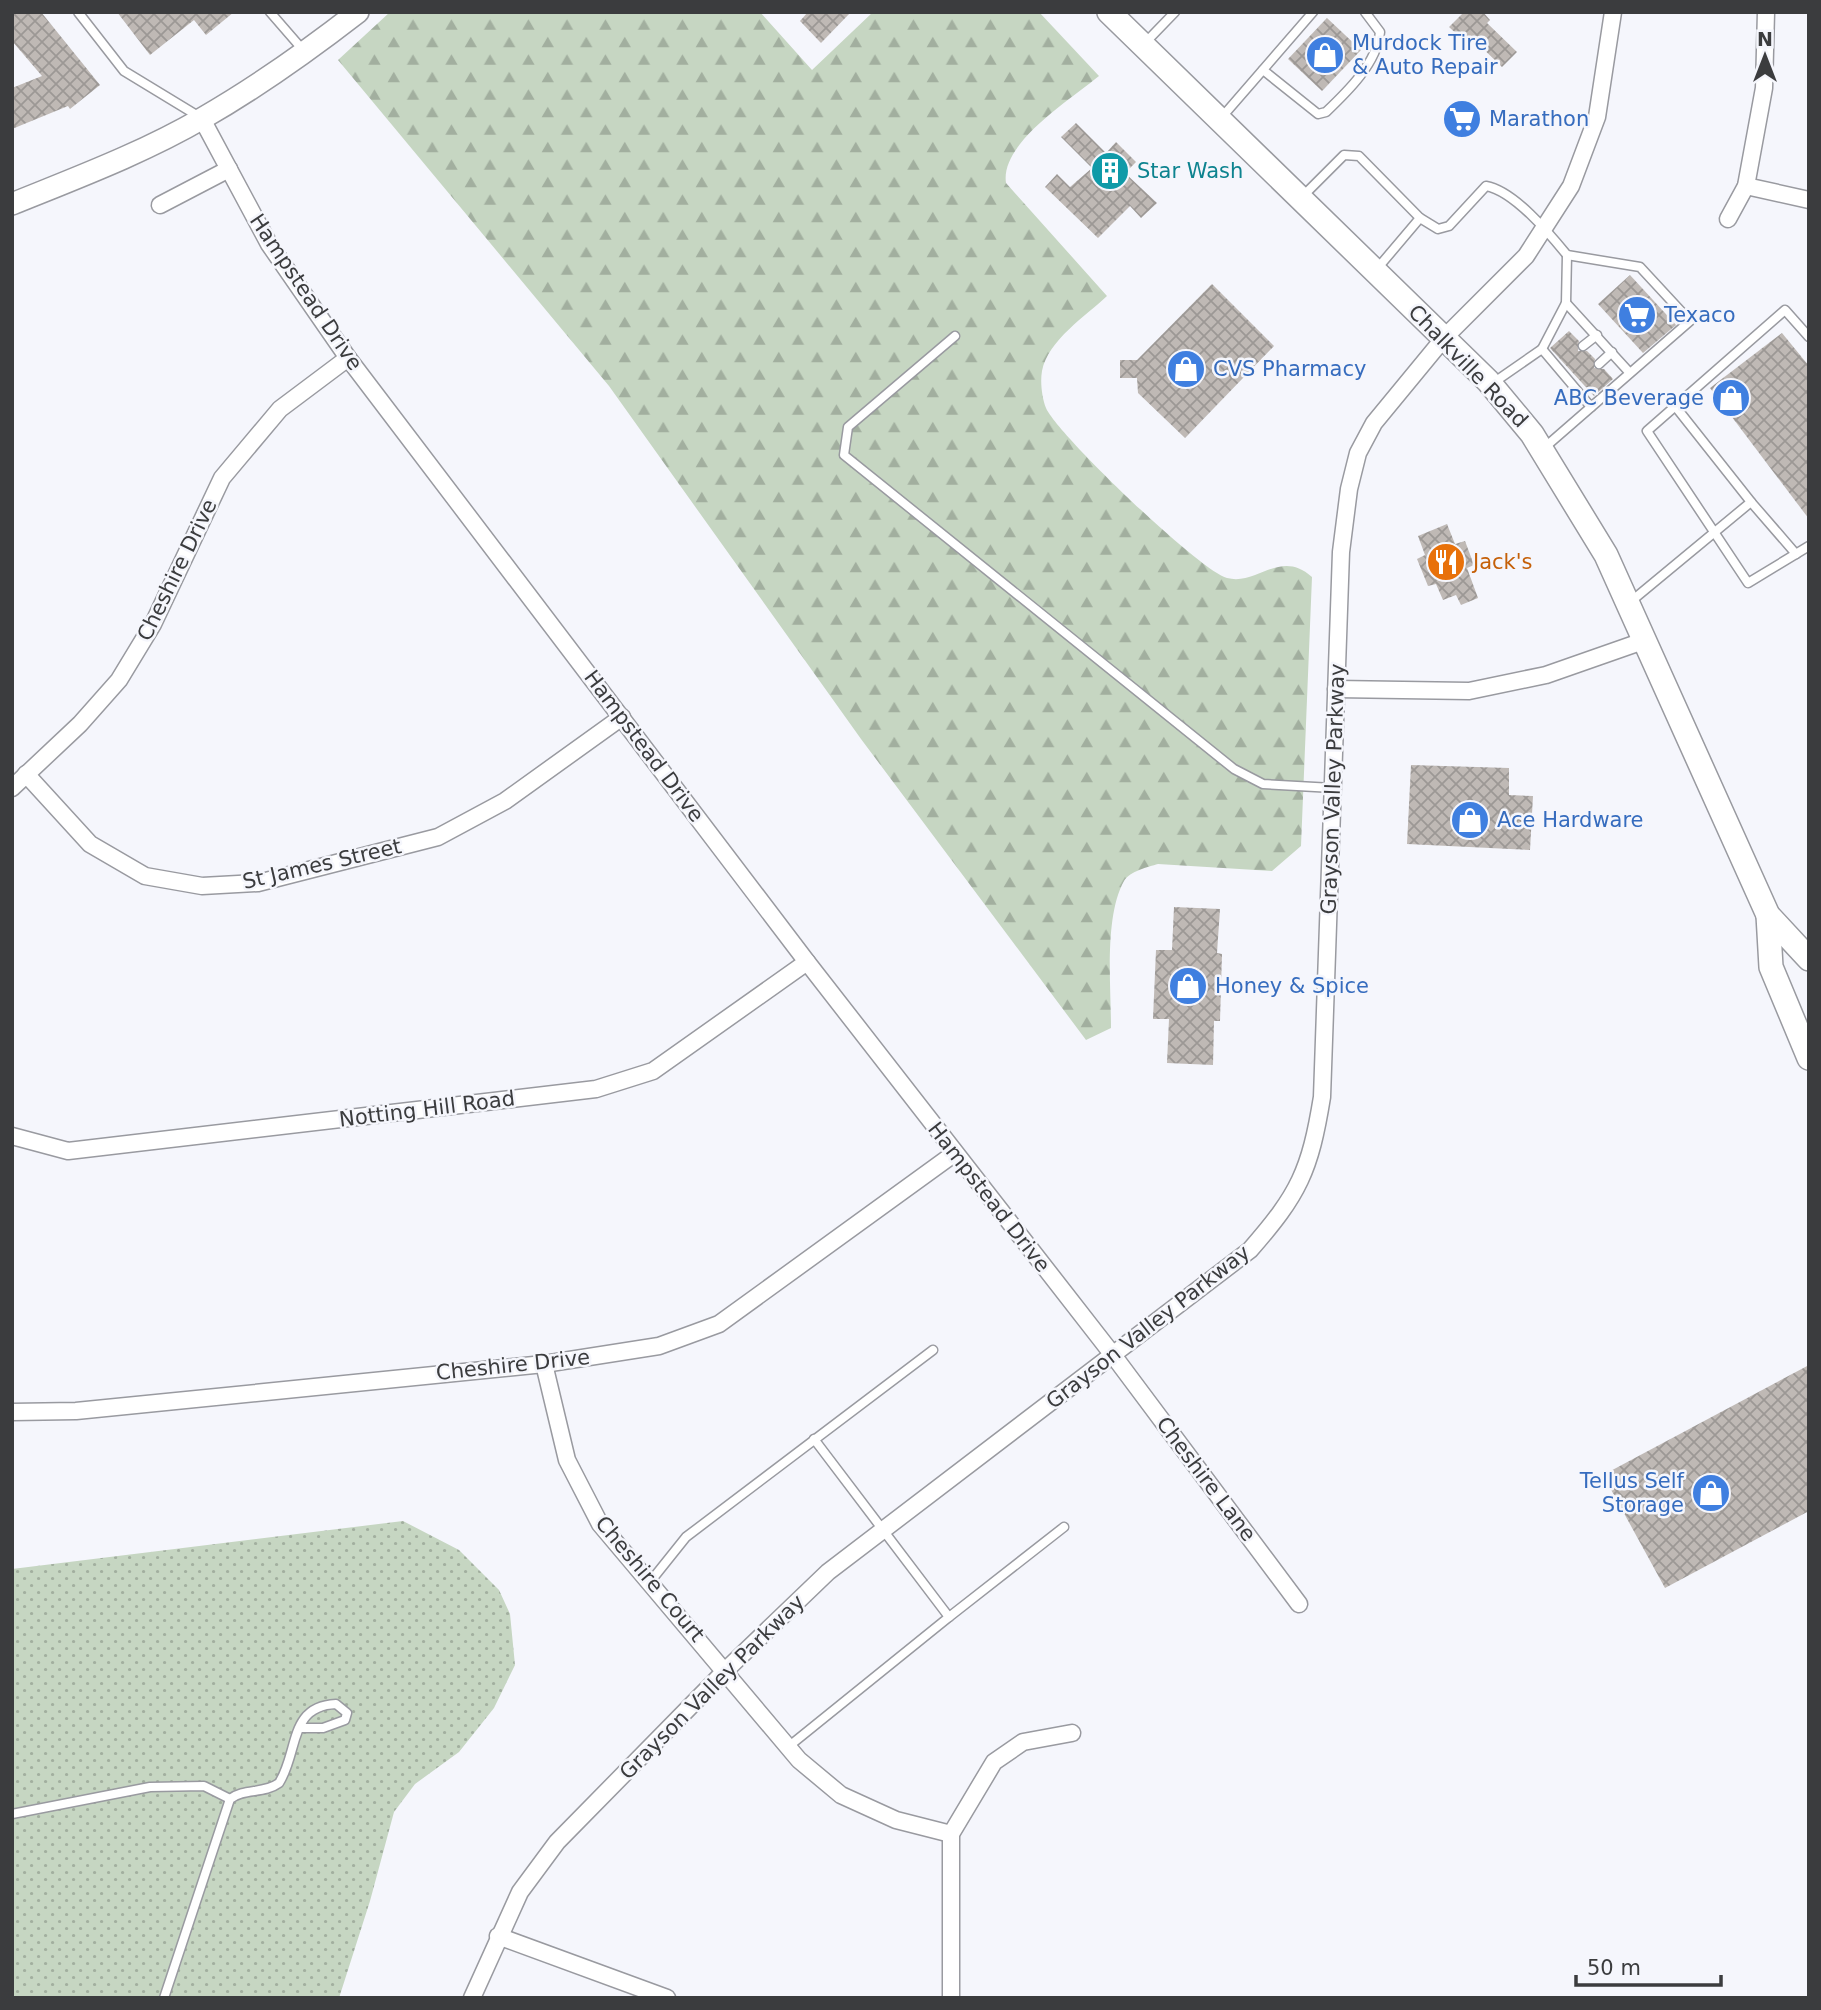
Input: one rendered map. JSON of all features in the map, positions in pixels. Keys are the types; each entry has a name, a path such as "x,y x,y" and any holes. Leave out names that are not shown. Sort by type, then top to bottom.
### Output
{"main road":[{"name":"Chalkville Road","path":"1109,12 1490,384 1542,449 1606,555 1768,915 1809,959"},
{"name":"Chalkville Road","path":"1768,915 1771,967 1809,1058"}],"street":[{"path":"12,204 86,174 202,119 304,53 358,12"},
{"name":"Grayson Valley Parkway","path":"472,1998 520,1892 557,1842 726,1670 828,1572 1250,1250 1283,1213 1307,1171 1322,1097 1341,551 1349,489 1358,453 1374,424 1444,338 1526,256 1571,186 1597,117 1614,12"},
{"path":"1728,219 1746,186 1764,88 1766,12"},
{"name":"Hampstead Drive","path":"202,119 269,244 348,358 807,962 1113,1355"},
{"path":"160,205 229,169"},
{"path":"1746,186 1809,200"},
{"name":"Cheshire Drive","path":"12,788 80,724 119,680 153,624 222,478 280,409 348,358"},
{"path":"1336,689 1469,691 1546,675 1646,640"},
{"name":"St James Street","path":"26,774 90,844 145,876 202,886 258,883 438,837 505,801 622,717"},
{"name":"Notting Hill Road","path":"12,1136 68,1150 596,1089 653,1071 807,962"},
{"name":"Cheshire Drive","path":"12,1412 76,1411 544,1364 659,1346 719,1324 954,1153"},
{"name":"Cheshire Lane","path":"1113,1355 1299,1604"},
{"name":"Cheshire Court","path":"544,1364 567,1460 600,1524 726,1670 788,1747 841,1794 896,1820 951,1834"},
{"path":"951,1998 951,1834 994,1762 1023,1742 1072,1733"},
{"path":"498,1936 667,1998"}],"lane":[{"path":"78,12 124,72 202,119"},
{"path":"270,12 304,53"},
{"path":"1143,45 1175,12"},
{"path":"1220,120 1313,12"},
{"path":"1263,70 1318,114 1326,112 1374,58 1380,32 1365,12"},
{"path":"1301,198 1344,155 1359,156 1420,218 1438,229 1449,226 1486,186 1497,188 1544,227 1567,255 1566,303 1542,349 1490,384"},
{"path":"1375,271 1420,218"},
{"path":"1542,449 1690,321 1640,267 1567,255"},
{"path":"1566,303 1629,372"},
{"path":"1809,337 1785,310 1647,431 1748,583 1809,546"},
{"path":"1583,346 1597,335"},
{"path":"955,336 848,427 844,455 1234,769 1264,784 1333,788"},
{"path":"1542,349 1576,383 1591,407"},
{"path":"1599,364 1612,352"},
{"path":"1675,406 1796,554"},
{"path":"1629,603 1751,502"},
{"path":"650,1582 686,1537 933,1350"},
{"path":"814,1439 948,1617"},
{"path":"788,1747 1064,1527"},
{"path":"164,1998 230,1799 236,1794 266,1790 279,1783 299,1728 308,1712 321,1704 336,1704 347,1713 345,1720 339,1725 299,1728"},
{"path":"12,1814 150,1787 204,1786 230,1799"}],"green space":[{"path":"390,12 760,12 812,70 873,12 1039,12 1099,76 1055,110 1025,138 1007,168 1006,183 1107,296 1060,339 1046,360 1041,380 1046,408 1075,445 1130,500 1212,570 1227,578 1238,579 1290,566 1312,577 1301,846 1272,871 1158,864 1130,875 1124,881 1118,896 1111,932 1111,1028 1086,1040 861,739 609,386 338,60"},
{"path":"403,1521 459,1550 499,1590 510,1614 515,1665 494,1708 459,1752 415,1784 394,1812 370,1901 339,1998 12,1998 12,1569"}],"building":[{"path":"12,12 41,12 100,85 70,109 68,106 12,129 12,88 42,76 12,41"},
{"path":"117,12 234,12 206,35 194,20 150,55"},
{"path":"808,12 851,12 821,43 800,21"},
{"path":"1464,12 1483,12 1490,20 1487,23 1517,52 1502,67 1472,38 1470,40 1464,35 1461,38 1449,27"},
{"name":"Murdock Tire & Auto Repair","path":"1327,18 1361,50 1322,91 1288,59"},
{"path":"1076,123 1106,153 1116,142 1136,162 1125,173 1157,203 1141,218 1130,206 1098,238 1045,187 1057,174 1070,187 1092,168 1061,137"},
{"name":"Texaco","path":"1630,275 1676,325 1643,353 1598,304"},
{"name":"CVS Pharmacy","path":"1212,284 1274,346 1185,438 1138,393 1137,378 1120,378 1120,360 1137,360"},
{"path":"1569,331 1579,341 1578,351 1587,351 1595,359 1594,368 1604,369 1613,379 1594,396 1550,348"},
{"path":"1782,333 1809,366 1809,519 1710,388"},
{"name":"Jack's","path":"1447,524 1455,544 1465,541 1474,565 1467,568 1478,598 1461,605 1456,595 1443,600 1436,584 1428,586 1417,559 1425,555 1418,536"},
{"name":"Ace Hardware","path":"1411,765 1509,768 1509,795 1533,796 1530,850 1407,844"},
{"name":"Honey & Spice","path":"1174,907 1220,909 1217,953 1222,954 1220,1021 1214,1021 1213,1065 1167,1063 1169,1019 1153,1019 1156,950 1172,950"},
{"name":"Tellus Self Storage","path":"1809,1365 1809,1511 1665,1588 1603,1475"}],"place":[{"name":"Murdock Tire & Auto Repair","path":"1325,55"},
{"name":"Marathon","path":"1462,119"},
{"name":"Star Wash","path":"1110,171"},
{"name":"Texaco","path":"1637,315"},
{"name":"CVS Pharmacy","path":"1186,369"},
{"name":"ABC Beverage","path":"1731,398"},
{"name":"Jack's","path":"1446,562"},
{"name":"Ace Hardware","path":"1470,820"},
{"name":"Honey & Spice","path":"1188,986"},
{"name":"Tellus Self Storage","path":"1711,1493"}]}
